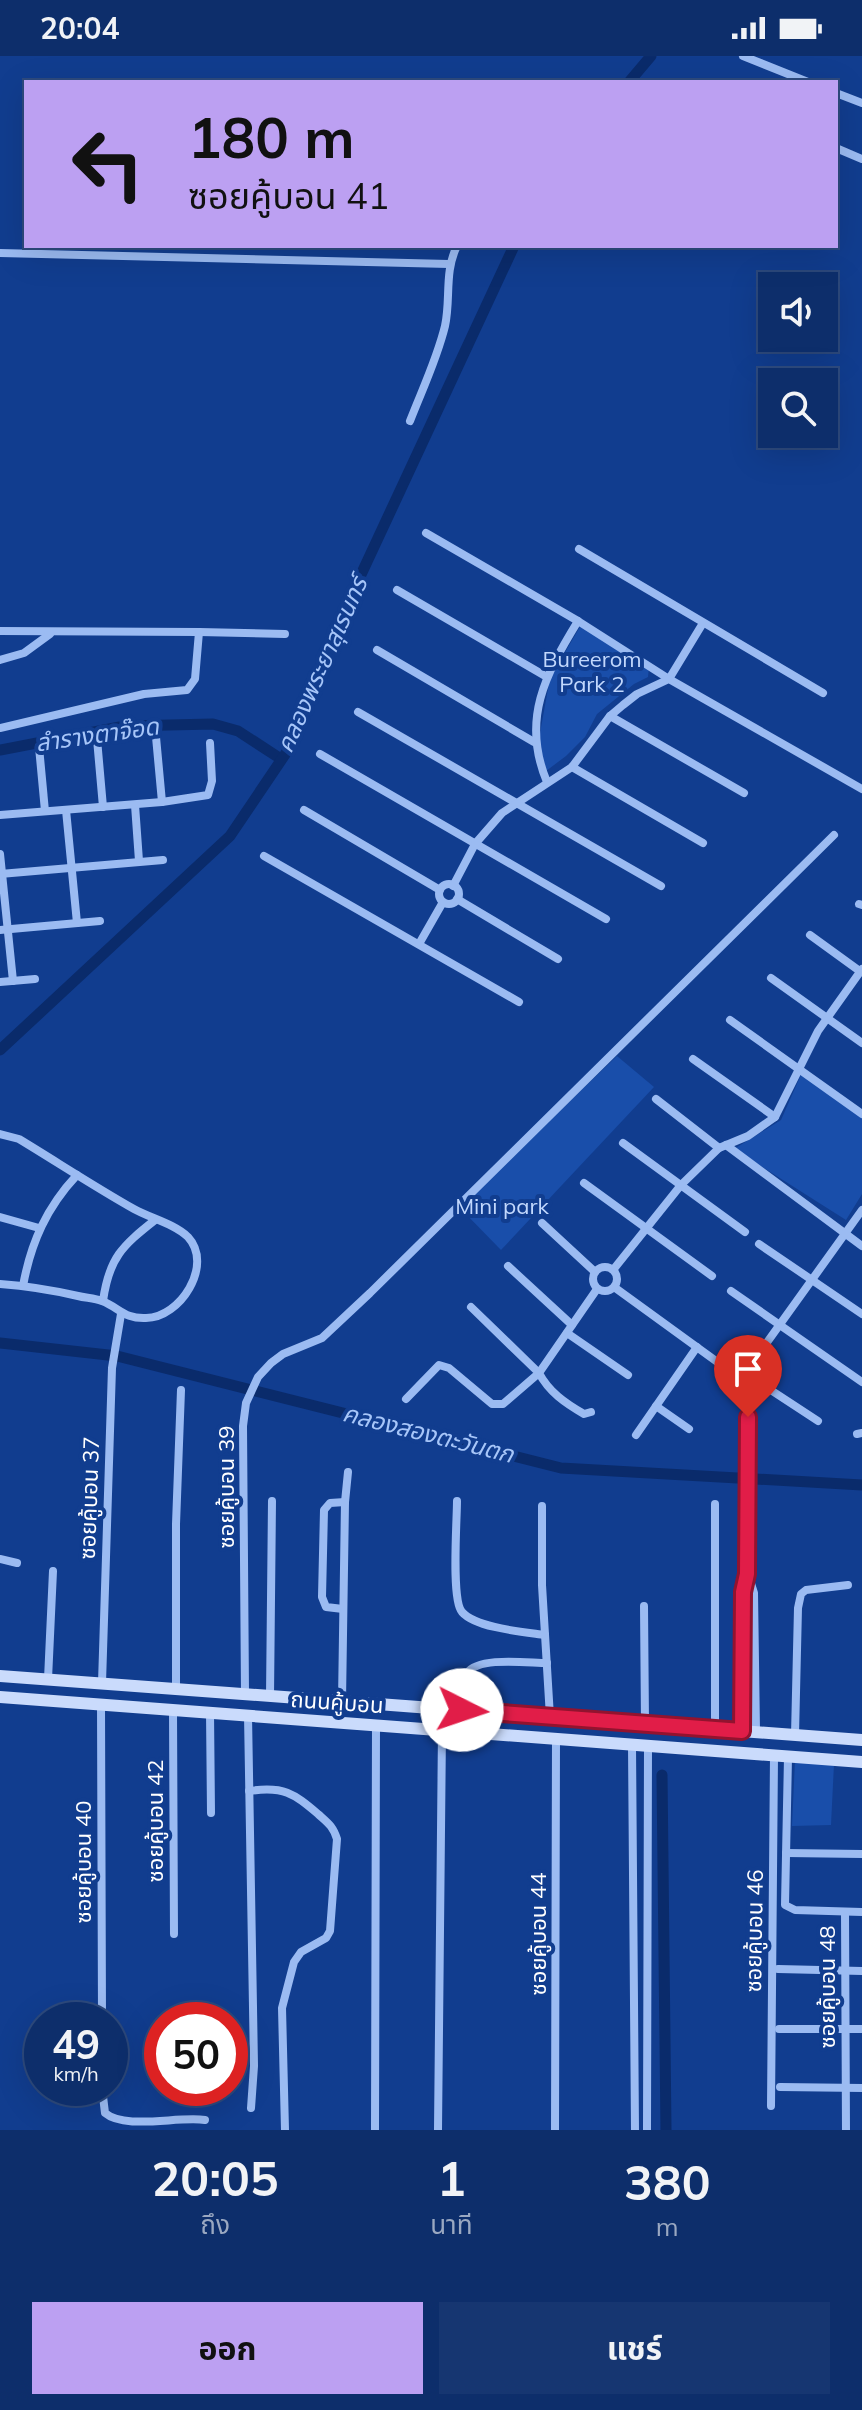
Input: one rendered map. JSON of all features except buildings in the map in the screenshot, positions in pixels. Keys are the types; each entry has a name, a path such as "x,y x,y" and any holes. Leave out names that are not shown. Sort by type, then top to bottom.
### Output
{"main road":[{"name":"ถนนคู้บอน","path":"0,1676 862,1740"},
{"name":"ถนนคู้บอน","path":"0,1697 862,1762"}],"street":[{"path":"743,56 803,80"},
{"path":"838,94 862,103"},
{"path":"838,149 862,159"},
{"path":"410,421 439,348 445,324 449,264 456,248"},
{"path":"0,253 449,264"},
{"path":"426,533 578,621 669,679 862,789"},
{"path":"579,549 823,693"},
{"path":"397,590 547,677"},
{"path":"547,782 534,742 537,713 547,677 578,621"},
{"path":"453,886 475,844 502,813 572,767 610,716 637,694 669,679 703,623"},
{"path":"0,631 285,634"},
{"path":"0,728 144,694 187,690 195,679 199,632"},
{"path":"0,660 24,653 51,633"},
{"path":"377,650 534,742"},
{"path":"358,712 661,886"},
{"path":"610,716 744,793"},
{"path":"156,737 162,802"},
{"path":"97,739 103,807"},
{"path":"0,815 135,805 208,795 212,781 210,743"},
{"path":"39,747 45,811"},
{"path":"320,754 606,919"},
{"path":"572,767 703,843"},
{"path":"135,805 139,861"},
{"path":"66,810 77,923"},
{"path":"304,810 440,890 443,902 419,944"},
{"name":"ซอยคู้บอน 39","path":"245,1694 243,1426 246,1403 258,1377 283,1354 322,1338 370,1293 834,835"},
{"path":"0,854 4,930 13,981"},
{"path":"264,856 519,1002"},
{"path":"1,874 163,860"},
{"path":"440,890 446,885 453,886 458,892 457,899 449,904 443,902"},
{"path":"457,899 558,959"},
{"path":"4,930 100,921"},
{"path":"613,1270 681,1185 723,1147 748,1136 775,1117 828,1018 861,971 810,935"},
{"path":"771,978 862,1043"},
{"path":"0,982 35,979"},
{"path":"730,1020 862,1114"},
{"path":"693,1059 775,1117"},
{"path":"656,1099 862,1246"},
{"path":"0,1134 19,1139 155,1220 182,1232 195,1249 195,1271 191,1285 177,1304 158,1317 148,1319 121,1314 103,1301 0,1284"},
{"path":"623,1143 745,1232"},
{"path":"23,1286 39,1228 53,1204 77,1175"},
{"path":"584,1183 712,1276"},
{"path":"738,1377 750,1372 756,1358 862,1210"},
{"path":"0,1217 39,1228"},
{"path":"103,1301 108,1271 114,1259 155,1220"},
{"path":"542,1223 595,1272"},
{"path":"759,1244 862,1314"},
{"path":"508,1266 569,1329 628,1375"},
{"path":"604,1267 613,1270 617,1278 614,1287 606,1292 597,1289 593,1281 595,1272 604,1267"},
{"path":"614,1287 738,1377"},
{"path":"406,1399 439,1365 449,1368 492,1404 503,1404 539,1373 597,1289"},
{"path":"731,1291 862,1382"},
{"path":"471,1307 539,1373 547,1387 584,1414 591,1412"},
{"name":"ซอยคู้บอน 37","path":"102,1683 112,1368 121,1314"},
{"path":"636,1435 697,1347"},
{"path":"750,1372 757,1376 760,1383 818,1421"},
{"path":"738,1377 737,1387 747,1396 748,1461 742,1731"},
{"path":"747,1396 755,1393 760,1383"},
{"path":"176,1689 176,1524 181,1390"},
{"path":"656,1406 689,1429"},
{"path":"342,1701 348,1472"},
{"path":"270,1696 272,1501"},
{"path":"457,1501 456,1596 462,1612 473,1620 490,1625 545,1635"},
{"path":"343,1609 326,1607 322,1597 324,1510 330,1503 345,1502"},
{"path":"715,1504 715,1729"},
{"path":"542,1506 550,1717"},
{"path":"0,1559 17,1563"},
{"path":"48,1679 53,1571"},
{"path":"747,1574 754,1593 756,1731"},
{"path":"795,1735 799,1599 806,1590 848,1585"},
{"path":"644,1606 645,1724"},
{"path":"462,1710 465,1678 474,1667 490,1662 547,1663"},
{"name":"ซอยคู้บอน 40","path":"101,1704 102,2002"},
{"name":"ซอยคู้บอน 42","path":"173,1710 174,1934"},
{"path":"210,1712 211,1813"},
{"path":"248,1715 254,2066 251,2108"},
{"path":"375,2130 376,1725"},
{"path":"438,2130 442,1730"},
{"name":"ซอยคู้บอน 44","path":"555,2130 556,1739"},
{"path":"632,1745 635,2130"},
{"path":"647,2130 648,1746"},
{"name":"ซอยคู้บอน 46","path":"771,2106 774,1756"},
{"name":"ซอยคู้บอน 48","path":"788,1757 787,1907 845,1912 846,2130"},
{"path":"249,1791 267,1788 290,1792 329,1822 337,1839 330,1931 326,1938 301,1952 294,1962 282,2008 285,2130"},
{"path":"786,1853 862,1854"},
{"path":"845,1912 862,1912"},
{"path":"778,1969 862,1971"},
{"path":"779,2029 862,2029"},
{"path":"780,2087 862,2088"},
{"path":"104,2106 105,2113 123,2125 167,2123 189,2118 205,2120"}],"green space":[{"name":"Bureerom Park 2","path":"581,625 649,667 648,677 634,684 597,714 585,737 546,771 538,744 550,678"},
{"name":"Mini park","path":"617,1056 654,1087 501,1250 459,1207"},
{"path":"803,1070 862,1111 862,1194 846,1220 734,1149 781,1120"},
{"path":"795,1760 834,1764 831,1825 792,1826"}],"waterway":[{"name":"คลองพระยาสุเรนทร์","path":"631,80 651,56"},
{"name":"คลองพระยาสุเรนทร์","path":"0,1050 230,836 286,753 352,594 513,248"},
{"name":"ลำรางตาจ๊อด","path":"0,750 125,726 213,724 238,731 281,759"},
{"name":"คลองสองตะวันตก","path":"0,1343 117,1356 561,1468 862,1485"},
{"path":"662,1775 666,2130"}],"route":[{"path":"462,1710 742,1731 748,1417"}]}
